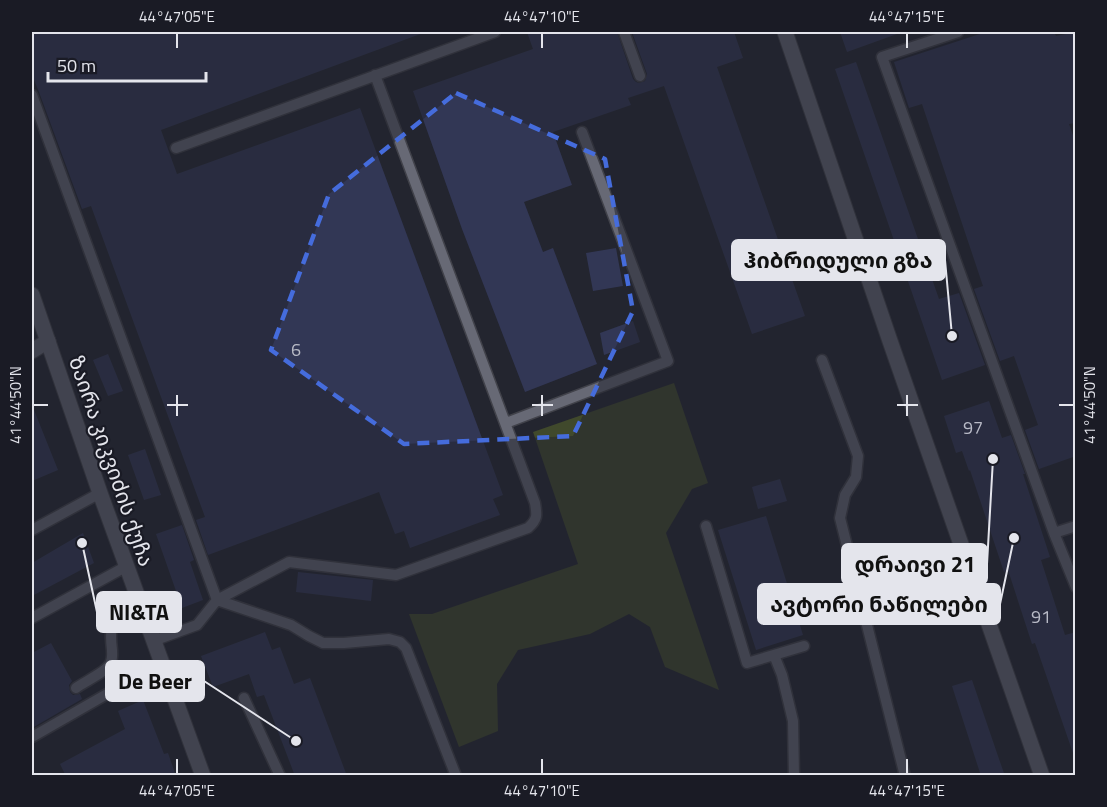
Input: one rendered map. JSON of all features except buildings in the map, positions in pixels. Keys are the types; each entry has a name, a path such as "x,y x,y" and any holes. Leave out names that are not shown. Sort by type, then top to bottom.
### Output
{"street":[{"path":"785,32 1042,776"},
{"name":"ზაირა კიკვიძის ქუჩა","path":"32,295 100,493 203,776"},
{"path":"32,351 48,341"}],"lane":[{"path":"177,148 495,32"},
{"path":"624,32 640,76"},
{"path":"958,32 882,57 1076,588"},
{"path":"153,641 197,625 217,600 289,562 396,575 528,528 535,522 537,514 535,503 375,75"},
{"path":"32,95 217,600"},
{"path":"506,423 668,361 582,132"},
{"path":"822,360 858,456 856,477 845,495 840,518 905,776"},
{"path":"32,530 100,493"},
{"path":"1054,533 1076,525"},
{"path":"706,526 747,663 804,646"},
{"path":"32,618 127,566"},
{"path":"217,600 291,625 323,643 344,644 389,639 400,642 406,648 456,776"},
{"path":"76,688 108,667 112,661 110,633 113,622 141,605"},
{"path":"774,655 782,675 793,721 794,776"},
{"path":"32,737 161,663"},
{"path":"244,698 280,776"}],"highlighted area":[{"path":"456,93 605,159 633,311 573,436 404,444 271,350 329,194"}],"green space":[{"path":"674,383 708,483 692,489 666,533 719,690 665,667 650,627 629,614 590,634 518,650 497,684 498,731 459,747 409,614 432,614 578,564 533,432"}],"place":[{"name":"ჰიბრიდული გზა","path":"952,336"},
{"name":"დრაივი 21","path":"993,459"},
{"name":"ავტორი ნაწილები","path":"1014,538"},
{"name":"NI&TA","path":"82,543"},
{"name":"De Beer","path":"296,741"}]}
